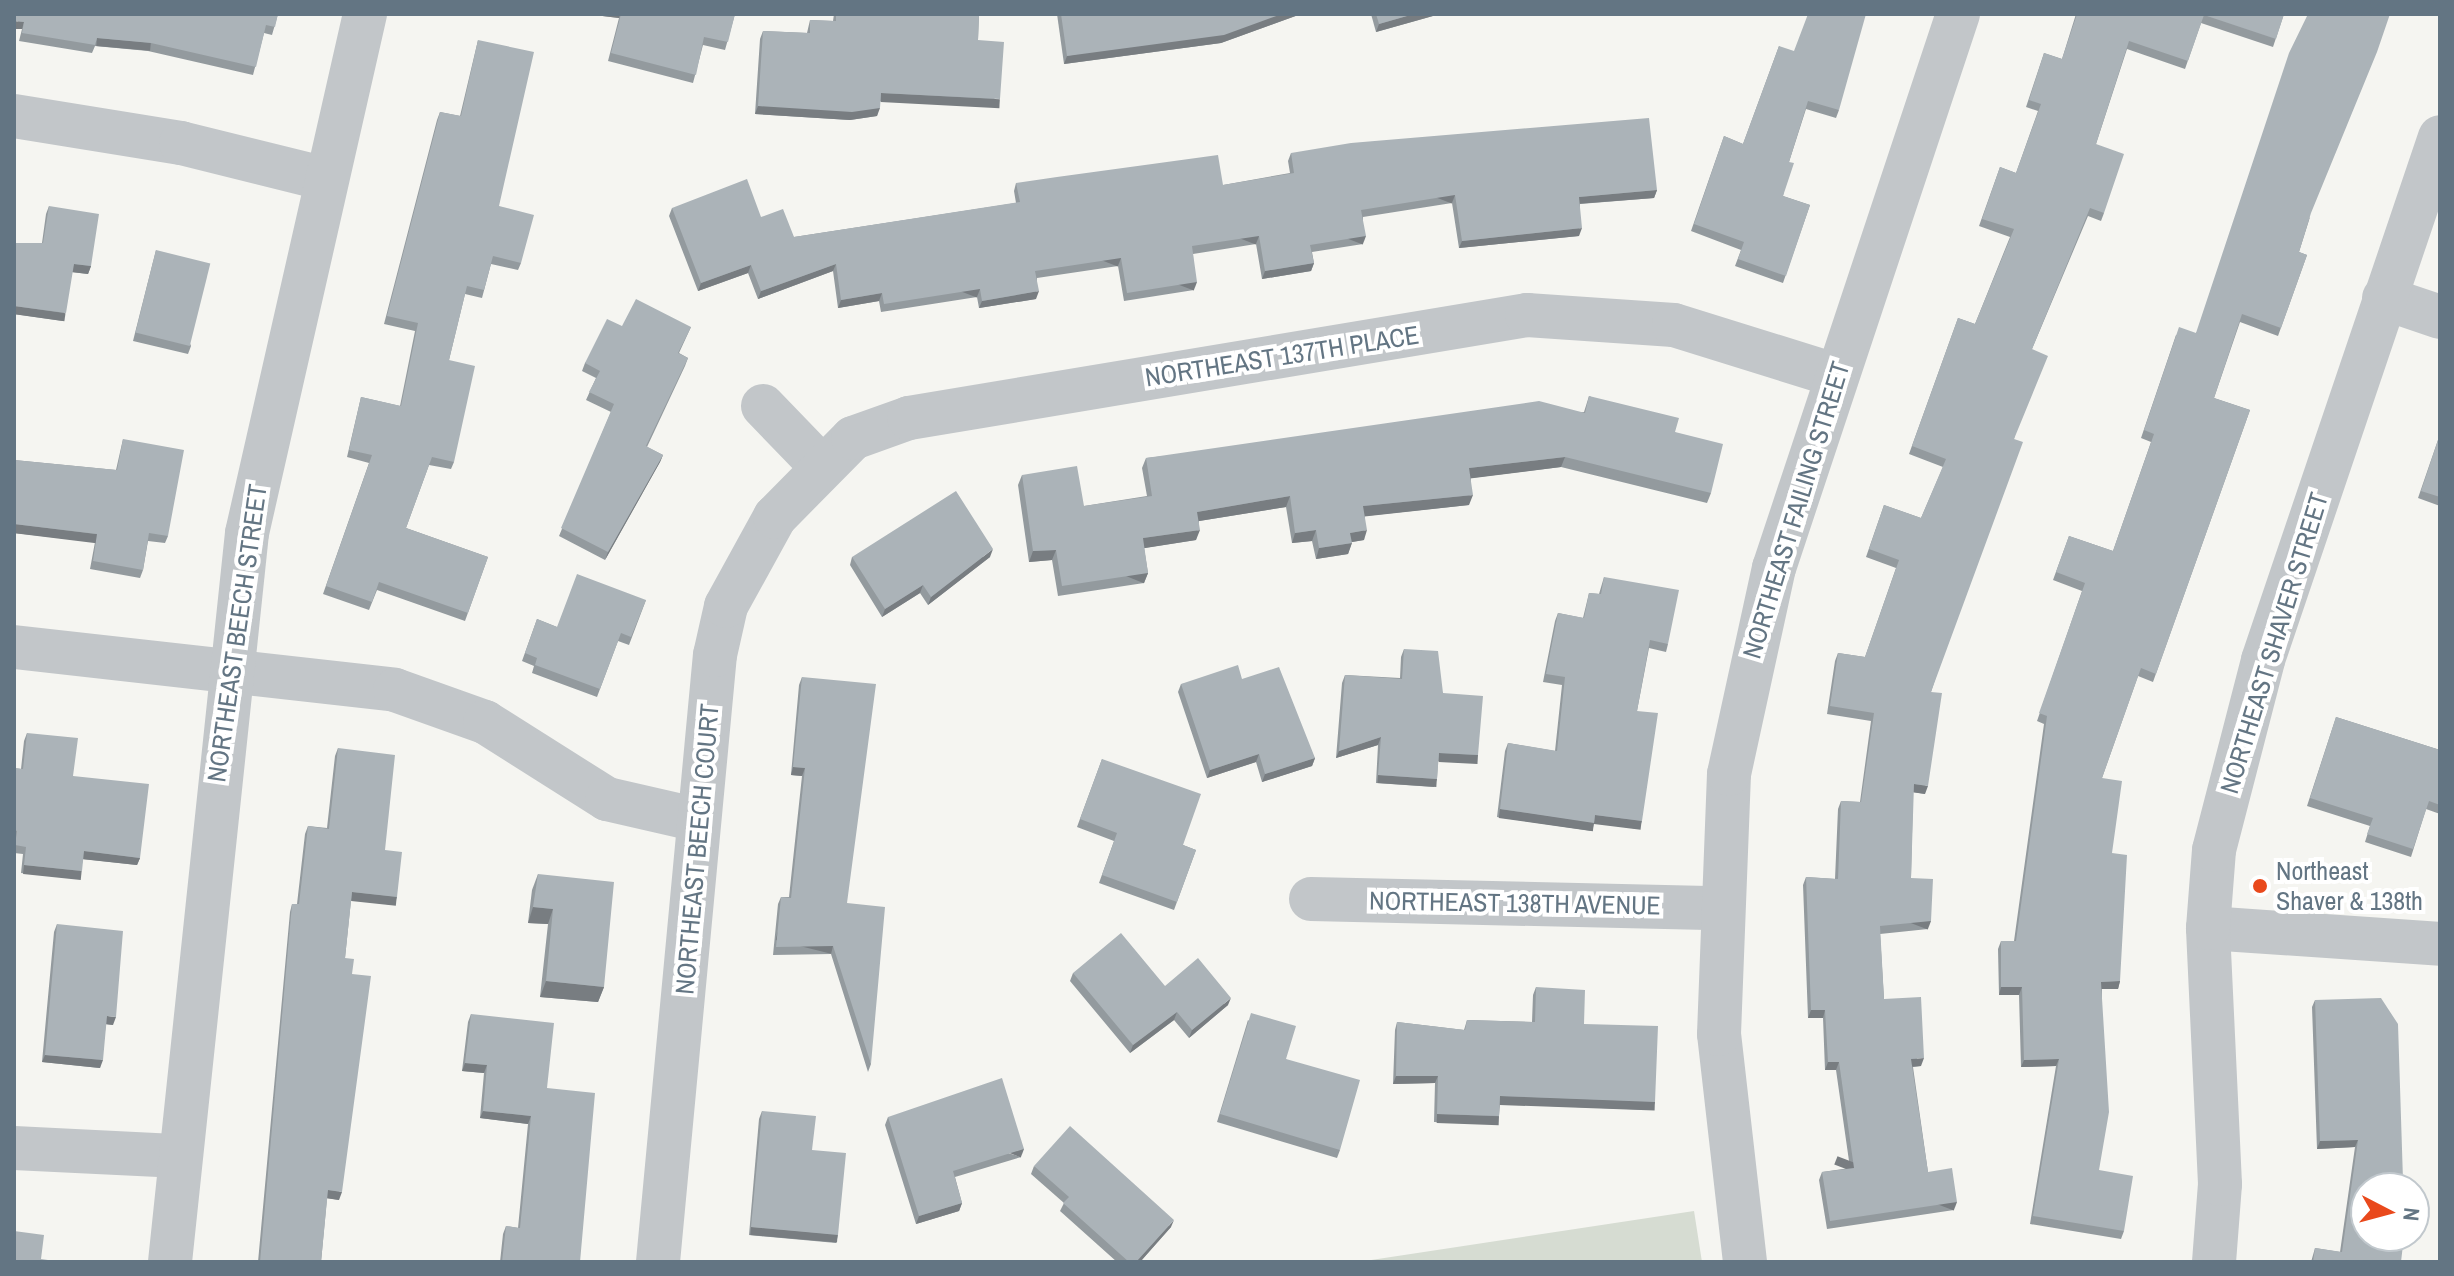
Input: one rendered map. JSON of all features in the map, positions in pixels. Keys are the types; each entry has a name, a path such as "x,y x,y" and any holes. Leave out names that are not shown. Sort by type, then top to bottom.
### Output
{"street":[{"name":"NORTHEAST BEECH STREET","path":"170,1262 228,667 268,424 365,14"},
{"name":"NORTHEAST FAILING STREET","path":"1745,1262 1719,1034 1719,908 1729,774 1751,650 1835,375 1958,14"},
{"path":"14,116 181,143 326,179"},
{"name":"NORTHEAST SHAVER STREET","path":"2214,1262 2220,1184 2208,928 2214,850 2263,660 2440,137"},
{"path":"2384,298 2440,317"},
{"name":"NORTHEAST 137TH PLACE","path":"821,466 853,438 909,418 1527,315 1674,325 1835,375"},
{"path":"763,406 821,466"},
{"name":"NORTHEAST BEECH COURT","path":"658,1262 699,820 726,606 754,548 821,466"},
{"path":"14,647 228,667 395,690 485,722 607,799 699,820"},
{"name":"NORTHEAST 138TH AVENUE","path":"1311,899 1719,908"},
{"path":"2208,928 2440,944"},
{"path":"14,1148 180,1156"}],"shaded area":[{"path":"1694,1211 1702,1262 1358,1262"}],"building":[{"path":"14,14 278,14 275,27 266,25 256,67 151,43 97,38 95,45 22,33 24,22 14,21"},
{"path":"621,14 735,14 728,42 704,37 696,75 611,53"},
{"path":"836,14 979,14 978,40 1004,42 1000,99 881,93 880,108 852,112 758,106 763,31 810,33 810,20 836,21"},
{"path":"1061,14 1282,14 1224,35 1067,56"},
{"path":"1376,14 1414,14 1379,24"},
{"path":"1808,14 1866,14 1839,110 1808,101 1789,162 1794,163 1783,196 1810,205 1786,276 1738,259 1744,242 1694,224 1724,136 1743,144 1779,46 1794,51"},
{"path":"2077,14 2284,14 2276,39 2204,15 2188,61 2129,41 2096,144 2124,154 2104,213 2090,208 2032,349 2048,356 2014,439 2023,442 1931,692 1942,693 1928,786 1914,784 1911,878 1933,879 1931,921 1880,926 1884,999 1921,997 1924,1058 1911,1059 1928,1172 1952,1168 1957,1202 1830,1221 1822,1172 1854,1168 1839,1062 1828,1062 1825,1010 1811,1010 1806,877 1838,879 1841,801 1861,802 1874,713 1830,706 1838,653 1865,657 1899,560 1869,549 1884,505 1921,518 1946,459 1912,446 1958,318 1975,324 2014,229 1982,219 2000,167 2016,173 2041,104 2029,100 2044,53 2062,59"},
{"path":"2308,14 2390,14 2311,213 2299,252 2307,255 2281,328 2242,314 2214,398 2250,410 2156,674 2141,668 2102,778 2122,781 2112,853 2127,855 2120,981 2101,982 2109,1112 2099,1170 2133,1176 2124,1231 2033,1216 2059,1059 2024,1060 2022,987 2001,987 2001,941 2016,941 2047,716 2039,713 2085,583 2056,572 2069,536 2113,551 2154,434 2144,430 2179,327 2196,333 2289,53"},
{"path":"478,40 534,52 499,206 534,215 521,263 493,256 484,290 467,286 449,360 475,366 454,462 432,457 406,528 488,557 468,613 379,582 372,602 326,586 372,455 349,450 361,397 401,406 418,323 387,316 440,112 461,116"},
{"path":"1649,118 1657,190 1579,197 1582,228 1462,241 1455,195 1361,210 1366,236 1310,245 1314,263 1265,271 1259,236 1192,246 1197,282 1127,293 1121,258 1035,271 1039,291 982,301 980,289 884,304 882,293 841,300 836,264 761,291 751,265 701,283 672,208 747,179 761,217 783,209 794,237 1020,202 1016,183 1057,177 1218,155 1223,185 1294,173 1291,153 1351,143"},
{"path":"49,206 99,214 91,266 74,264 66,313 14,306 14,243 43,243"},
{"path":"156,250 210,264 190,346 135,332"},
{"path":"636,299 691,327 678,353 688,358 646,446 663,455 608,552 561,528 614,404 589,392 600,371 585,363 607,319 622,326"},
{"path":"1589,396 1679,418 1675,432 1723,444 1711,493 1565,457 1469,468 1473,495 1363,506 1367,530 1350,533 1352,543 1319,548 1316,530 1295,533 1290,496 1197,512 1200,530 1143,538 1148,573 1062,586 1056,550 1033,551 1022,475 1077,466 1084,506 1152,496 1146,458 1539,401 1585,413"},
{"path":"2440,434 2440,497 2421,491"},
{"path":"123,439 184,450 168,536 149,533 143,570 93,561 97,534 14,524 14,460 117,470"},
{"path":"956,491 993,549 931,597 923,585 885,609 852,557"},
{"path":"577,574 646,600 631,637 621,633 600,689 535,665 537,658 525,653 537,619 557,627"},
{"path":"1604,577 1679,590 1668,644 1650,640 1637,711 1658,713 1642,821 1595,815 1594,823 1500,809 1508,743 1557,751 1565,677 1546,674 1558,613 1584,618 1589,593 1601,594"},
{"path":"1404,649 1438,651 1443,693 1483,696 1478,755 1439,753 1437,779 1378,775 1381,737 1339,751 1345,675 1402,679"},
{"path":"1238,665 1242,679 1279,667 1315,758 1265,774 1259,754 1210,770 1181,684"},
{"path":"802,677 876,684 847,903 885,907 871,1064 833,946 776,947 781,897 791,898 805,768 793,767"},
{"path":"2336,717 2440,750 2440,805 2429,801 2413,849 2367,834 2373,818 2310,798"},
{"path":"27,733 78,738 73,776 149,784 140,858 84,851 82,871 24,865 26,847 15,845 14,768 23,769"},
{"path":"338,748 395,755 385,850 402,852 397,897 352,892 345,958 354,959 352,974 371,976 342,1192 328,1190 321,1262 260,1262 292,904 299,904 308,826 329,829"},
{"path":"1102,759 1201,794 1183,845 1196,850 1177,902 1102,875 1117,833 1080,819"},
{"path":"538,874 614,882 604,987 546,981 553,909 533,907"},
{"path":"57,924 123,931 116,1017 107,1016 103,1060 45,1055"},
{"path":"1121,933 1165,986 1198,958 1231,998 1192,1030 1177,1012 1133,1045 1073,973"},
{"path":"1536,987 1585,990 1584,1024 1658,1026 1655,1102 1500,1096 1499,1116 1437,1114 1438,1076 1396,1076 1397,1022 1465,1030 1467,1020 1535,1022"},
{"path":"2381,998 2398,1024 2403,1172 2353,1172 2358,1140 2320,1141 2315,1000"},
{"path":"1251,1013 1296,1026 1286,1059 1360,1080 1340,1150 1220,1114"},
{"path":"471,1014 554,1023 547,1088 595,1093 580,1262 502,1262 506,1226 520,1228 531,1116 483,1111 487,1065 465,1063"},
{"path":"1002,1078 1024,1149 953,1171 962,1203 919,1216 888,1117"},
{"path":"762,1111 816,1116 812,1150 846,1153 838,1235 751,1227"},
{"path":"1070,1126 1174,1220 1136,1262 1129,1262 1063,1203 1069,1197 1034,1166"},
{"path":"2350,1196 2350,1252 2402,1252 2401,1262 2313,1262 2315,1248 2342,1252"},
{"path":"14,1231 44,1235 41,1259 62,1262 14,1262"}],"place":[{"name":"Northeast Shaver & 138th","path":"2260,886"}]}
